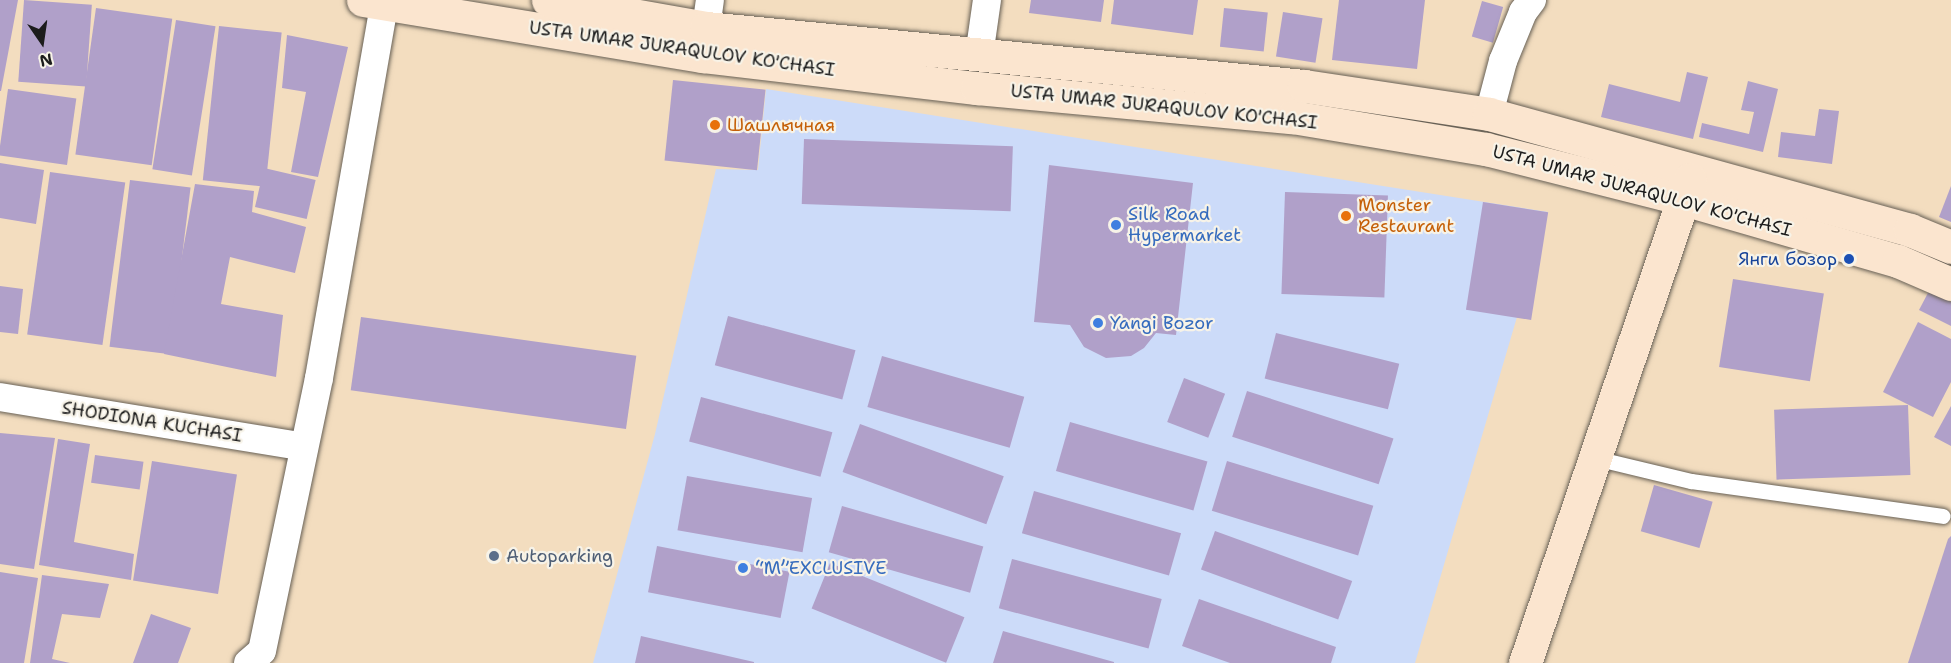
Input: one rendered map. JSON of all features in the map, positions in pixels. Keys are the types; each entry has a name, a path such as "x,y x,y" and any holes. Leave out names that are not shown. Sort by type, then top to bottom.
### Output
{"main road":[{"name":"USTA UMAR JURAQULOV KO'CHASI","path":"548,0 708,14 979,56 1304,86 1489,114 1694,168 1910,230 1951,247"},
{"name":"USTA UMAR JURAQULOV KO'CHASI","path":"378,1 703,56 977,88 1292,117 1486,149 1683,199 1898,261 1951,284"},
{"path":"1525,663 1694,168"}],"street":[{"path":"979,56 987,0"},
{"path":"1489,114 1503,61 1523,12 1532,0"},
{"path":"248,663 262,651 304,447 378,1"},
{"name":"SHODIONA KUCHASI","path":"0,397 304,447"}],"lane":[{"path":"1595,458 1691,481 1943,516"}],"shaded area":[{"name":"Yangi Bozor","path":"766,89 1548,212 1415,663 593,663 655,434 716,169 758,170"}],"building":[{"path":"0,0 18,0 1,91 0,91"},
{"path":"24,0 92,5 86,87 18,82"},
{"path":"1031,0 1104,0 1101,22 1029,13"},
{"path":"1114,0 1198,0 1193,35 1111,24"},
{"path":"1339,0 1425,0 1417,69 1332,60"},
{"path":"1482,1 1503,7 1493,43 1472,37"},
{"path":"96,8 172,19 152,165 75,155"},
{"path":"1224,8 1268,13 1264,51 1220,47"},
{"path":"1283,12 1323,18 1315,63 1276,56"},
{"path":"176,20 216,26 192,175 152,169"},
{"path":"219,26 282,33 265,187 203,180"},
{"path":"287,35 348,47 318,177 291,172 306,92 282,88"},
{"path":"1687,72 1708,77 1693,139 1601,117 1609,84 1680,102"},
{"name":"Шашлычная","path":"673,80 765,90 757,170 665,161"},
{"path":"1748,81 1778,89 1763,152 1699,137 1702,123 1749,134 1754,112 1741,110"},
{"path":"8,89 76,99 67,165 0,156"},
{"path":"1819,109 1839,111 1832,164 1778,157 1781,132 1815,136"},
{"path":"804,139 1013,146 1011,211 802,204"},
{"path":"0,163 44,170 36,224 0,218"},
{"name":"Silk Road Hypermarket","path":"1049,165 1193,183 1176,335 1156,333 1144,348 1131,356 1106,358 1084,347 1070,325 1034,322"},
{"path":"264,168 316,180 307,219 255,207"},
{"path":"50,172 125,183 102,345 27,334"},
{"path":"130,180 191,187 170,354 110,347"},
{"path":"195,184 254,191 252,212 306,227 295,273 230,257 221,304 283,315 276,377 164,354"},
{"path":"1951,186 1951,222 1939,217"},
{"path":"1285,192 1388,196 1384,298 1281,294"},
{"path":"1483,202 1548,212 1531,320 1466,310"},
{"path":"1733,279 1824,293 1810,381 1719,367"},
{"path":"0,286 23,289 18,334 0,332"},
{"path":"1929,291 1951,302 1951,326 1919,310"},
{"path":"728,316 856,350 842,399 715,365"},
{"path":"361,317 636,356 626,429 351,390"},
{"path":"1918,322 1951,339 1951,382 1933,417 1883,392"},
{"path":"1276,333 1399,364 1388,409 1265,379"},
{"path":"882,356 1024,397 1010,448 867,407"},
{"path":"1184,378 1225,394 1208,438 1167,422"},
{"path":"1247,391 1393,439 1379,484 1232,437"},
{"path":"701,397 832,432 820,477 689,441"},
{"path":"1908,405 1910,475 1777,480 1774,410"},
{"path":"1951,406 1951,446 1934,437"},
{"path":"1070,422 1207,461 1193,510 1056,471"},
{"path":"860,424 1004,476 986,524 843,472"},
{"path":"0,433 55,438 34,569 0,564"},
{"path":"58,439 90,444 74,542 134,554 131,580 39,565"},
{"path":"95,455 144,462 140,490 91,483"},
{"path":"152,461 237,474 218,594 133,581"},
{"path":"1227,461 1373,506 1358,555 1212,511"},
{"path":"687,476 812,498 803,552 677,530"},
{"path":"1654,485 1713,502 1699,548 1641,531"},
{"path":"1034,491 1181,533 1169,575 1022,533"},
{"path":"842,506 983,547 970,593 829,552"},
{"path":"1215,531 1352,581 1338,619 1201,570"},
{"path":"1951,536 1951,663 1908,663 1948,539"},
{"path":"657,546 790,572 781,618 648,592"},
{"path":"1012,559 1162,599 1149,648 999,608"},
{"path":"830,563 964,617 946,663 812,608"},
{"path":"0,572 38,578 24,663 0,663"},
{"path":"42,575 109,584 100,618 62,614 52,659 70,663 30,663"},
{"path":"1199,599 1336,647 1331,663 1230,663 1182,646"},
{"path":"151,614 191,628 178,663 133,663"},
{"path":"1003,631 1114,662 1114,663 993,663"},
{"path":"641,636 754,662 754,663 635,663"}],"place":[{"name":"Шашлычная","path":"715,125"},
{"name":"Monster Restaurant","path":"1346,216"},
{"name":"Silk Road Hypermarket","path":"1116,225"},
{"name":"Янги бозор","path":"1849,259"},
{"name":"Yangi Bozor","path":"1098,323"},
{"name":"Autoparking","path":"494,556"},
{"name":"“M”EXCLUSIVE","path":"743,568"}]}
